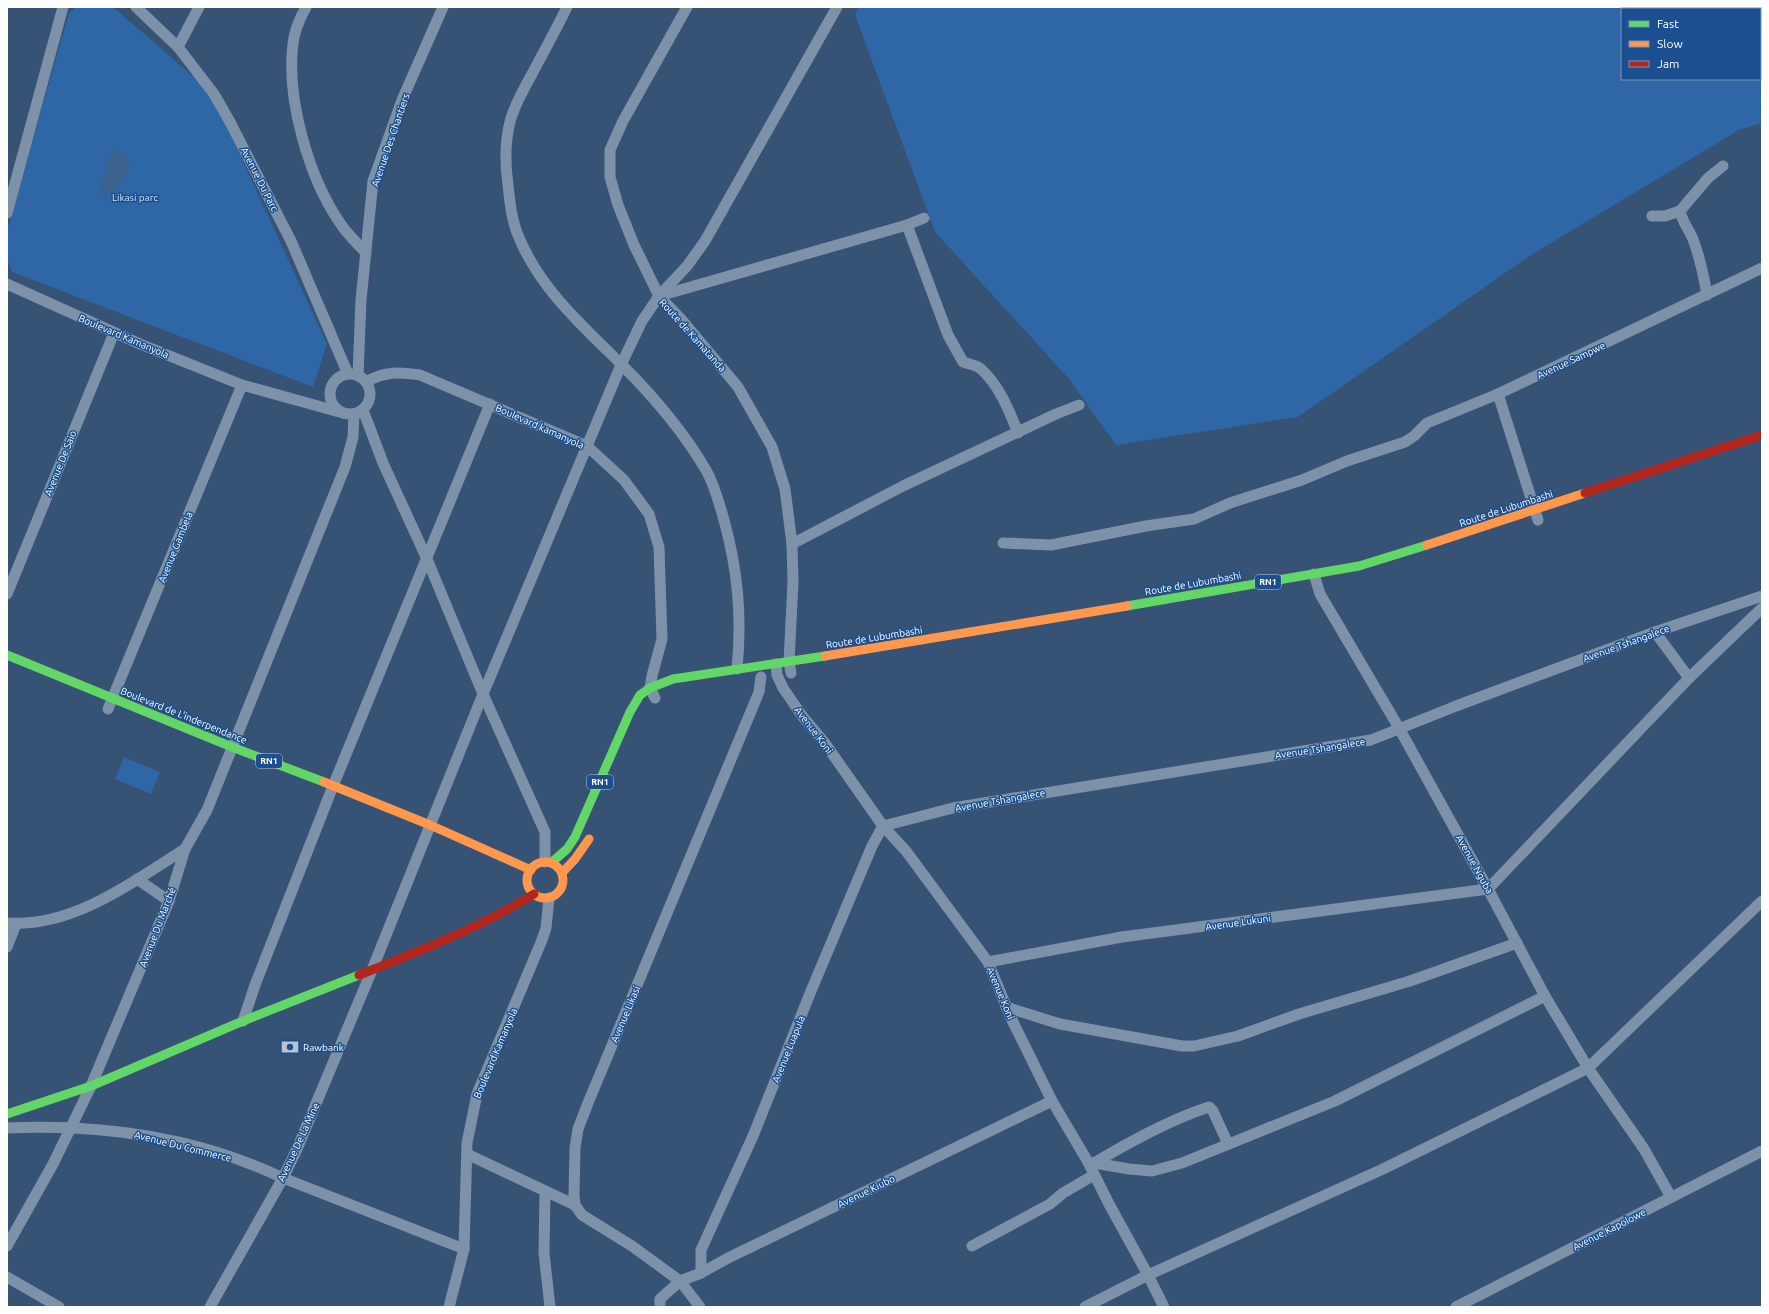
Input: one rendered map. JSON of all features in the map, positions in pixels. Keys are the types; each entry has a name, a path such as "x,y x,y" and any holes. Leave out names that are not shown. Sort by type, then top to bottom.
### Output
{"main road":[{"name":"Route de Lubumbashi","path":"548,862 567,849 575,837 630,712 640,695 654,696 673,679 789,662 1359,566 1537,517 1762,435"},
{"name":"Boulevard de L'inderpendance","path":"7,655 174,723 229,755 333,786 430,825 531,870"},
{"path":"757,678 794,673"},
{"path":"169,734 174,723"},
{"path":"562,873 582,850 592,831"},
{"path":"548,862 557,866 562,873 563,885 558,893 549,898 541,898 534,894 524,880 537,864 548,862"},
{"path":"7,1114 91,1086 243,1020 372,970 481,923 513,907 534,894"}],"street":[{"path":"7,213 63,7"},
{"name":"Avenue Du Parc","path":"136,7 178,47 214,94 246,150 357,377"},
{"path":"178,47 199,7"},
{"path":"306,7 300,18 293,43 292,70 298,126 325,199 340,224 366,253"},
{"name":"Avenue Des Chantiers","path":"357,377 361,300 373,181 402,100 443,7"},
{"path":"567,7 524,89 511,118 507,147 506,174 511,209 519,239 532,266 544,283 588,333 622,365 669,415 707,471 716,491 732,554 739,596 740,636 737,669"},
{"name":"Route de Kamatanda","path":"687,7 623,121 610,150 610,177 618,205 634,245 658,296 681,318 738,387 772,447 785,490 792,544 793,582 789,662 794,673"},
{"name":"Avenue De La Mine","path":"210,1307 283,1178 297,1149 372,970 483,694 587,446 642,321 658,296 687,266 705,241 837,7"},
{"path":"1652,216 1665,216 1680,211 1708,178 1724,166"},
{"path":"1680,211 1694,241 1703,272 1707,295"},
{"path":"658,296 907,225 924,218"},
{"path":"907,225 948,335 963,362 980,367 998,389 1006,402 1018,433"},
{"name":"Avenue Sampwe","path":"1002,542 1051,545 1146,526 1194,519 1230,503 1302,480 1347,461 1405,442 1414,436 1427,423 1498,394 1762,268"},
{"name":"Boulevard Kamanyola","path":"7,284 114,333 242,385 353,412"},
{"name":"Avenue De Saio","path":"7,594 114,333"},
{"name":"Boulevard kamanyola","path":"357,377 401,372 420,374 587,446 628,486 649,514 659,547 662,639 652,676 654,696"},
{"path":"353,412 369,401 370,391 357,377 337,379 330,389 330,401 333,406 353,412 383,463 427,559 483,694 545,832 548,862"},
{"name":"Avenue Gambela","path":"108,709 242,385"},
{"path":"1498,394 1537,517"},
{"path":"243,1020 255,985 333,786 490,404"},
{"path":"792,544 903,486 1056,414 1079,405"},
{"name":"Avenue Du Marché","path":"7,1246 53,1164 91,1086 169,901 185,849 207,810 345,467 353,437 353,412"},
{"name":"Avenue Nguba","path":"1314,574 1320,594 1399,728 1517,942 1544,996 1588,1068 1644,1149 1671,1197"},
{"name":"Avenue Tshangalece","path":"883,826 953,808 1372,740 1399,728 1655,632 1762,596"},
{"path":"1488,889 1689,678 1762,608"},
{"path":"1655,632 1689,678"},
{"path":"776,664 776,675"},
{"name":"Avenue Koni","path":"776,675 783,688 824,742 883,826 906,851 988,962 1011,1018 1052,1100 1091,1162 1094,1175 1148,1274 1164,1307"},
{"name":"Avenue Likasi","path":"575,1205 574,1157 576,1138 582,1118 759,692 757,678"},
{"name":"Avenue Luapula","path":"700,1273 701,1250 753,1136 811,991 872,846 883,826"},
{"path":"7,947 12,923 37,922 65,915 101,901 185,849"},
{"path":"137,879 169,901"},
{"name":"Avenue Lukuni","path":"988,962 1122,937 1488,889"},
{"name":"Boulevard Kamanyola","path":"449,1307 464,1249 467,1154 470,1124 477,1094 542,940 546,928 549,898"},
{"path":"1085,1307 1148,1274 1383,1169 1588,1068 1762,901"},
{"path":"1006,1007 1060,1024 1182,1046 1194,1046 1238,1036 1299,1014 1410,980 1517,942"},
{"path":"1091,1162 1129,1169 1152,1171 1182,1163 1335,1100 1544,996"},
{"name":"Avenue Kiubo","path":"680,1281 700,1273 1052,1100"},
{"path":"1091,1162 1194,1112 1209,1108 1213,1111 1228,1144"},
{"name":"Avenue Du Commerce","path":"7,1128 70,1128 129,1133 185,1144 257,1166 283,1178 464,1249"},
{"name":"Avenue Kapolowe","path":"1456,1307 1762,1151"},
{"path":"467,1154 575,1205 582,1215 632,1246 680,1281 700,1307"},
{"path":"972,1246 1050,1204 1063,1193 1094,1175"},
{"path":"545,1191 544,1253 550,1307"},
{"path":"7,1277 59,1307"},
{"path":"660,1307 660,1299 680,1281"}],"green space":[{"name":"Likasi parc","path":"76,7 113,7 211,92 327,344 313,387 12,272 7,259 7,230 69,13"},
{"path":"859,7 1762,7 1762,123 1739,130 1531,255 1298,417 1116,445 1069,379 935,232 855,15"},
{"path":"124,757 160,772 151,794 115,779"}],"shaded area":[{"path":"119,150 125,155 128,162 126,175 117,187 105,196 101,190 108,158 113,151"}],"traffic: fast":[{"path":"1127,606 1359,566 1427,545"},
{"path":"7,655 232,747 324,782"},
{"path":"551,863 567,849 575,837 630,712 640,695 650,688 673,679 825,656"},
{"path":"7,1114 91,1086 243,1021 359,975"}],"traffic: slow":[{"path":"1427,545 1585,493"},
{"path":"825,656 1127,606"},
{"path":"324,782 430,825 531,870"},
{"path":"562,873 575,859 589,839"},
{"path":"545,862 558,867 563,880 558,893 545,898 532,893 527,880 532,867 545,862"}],"traffic: jam":[{"path":"1585,493 1762,435"},
{"path":"359,975 471,928 534,894"}],"place":[{"name":"Rawbank","path":"290,1047"}]}
